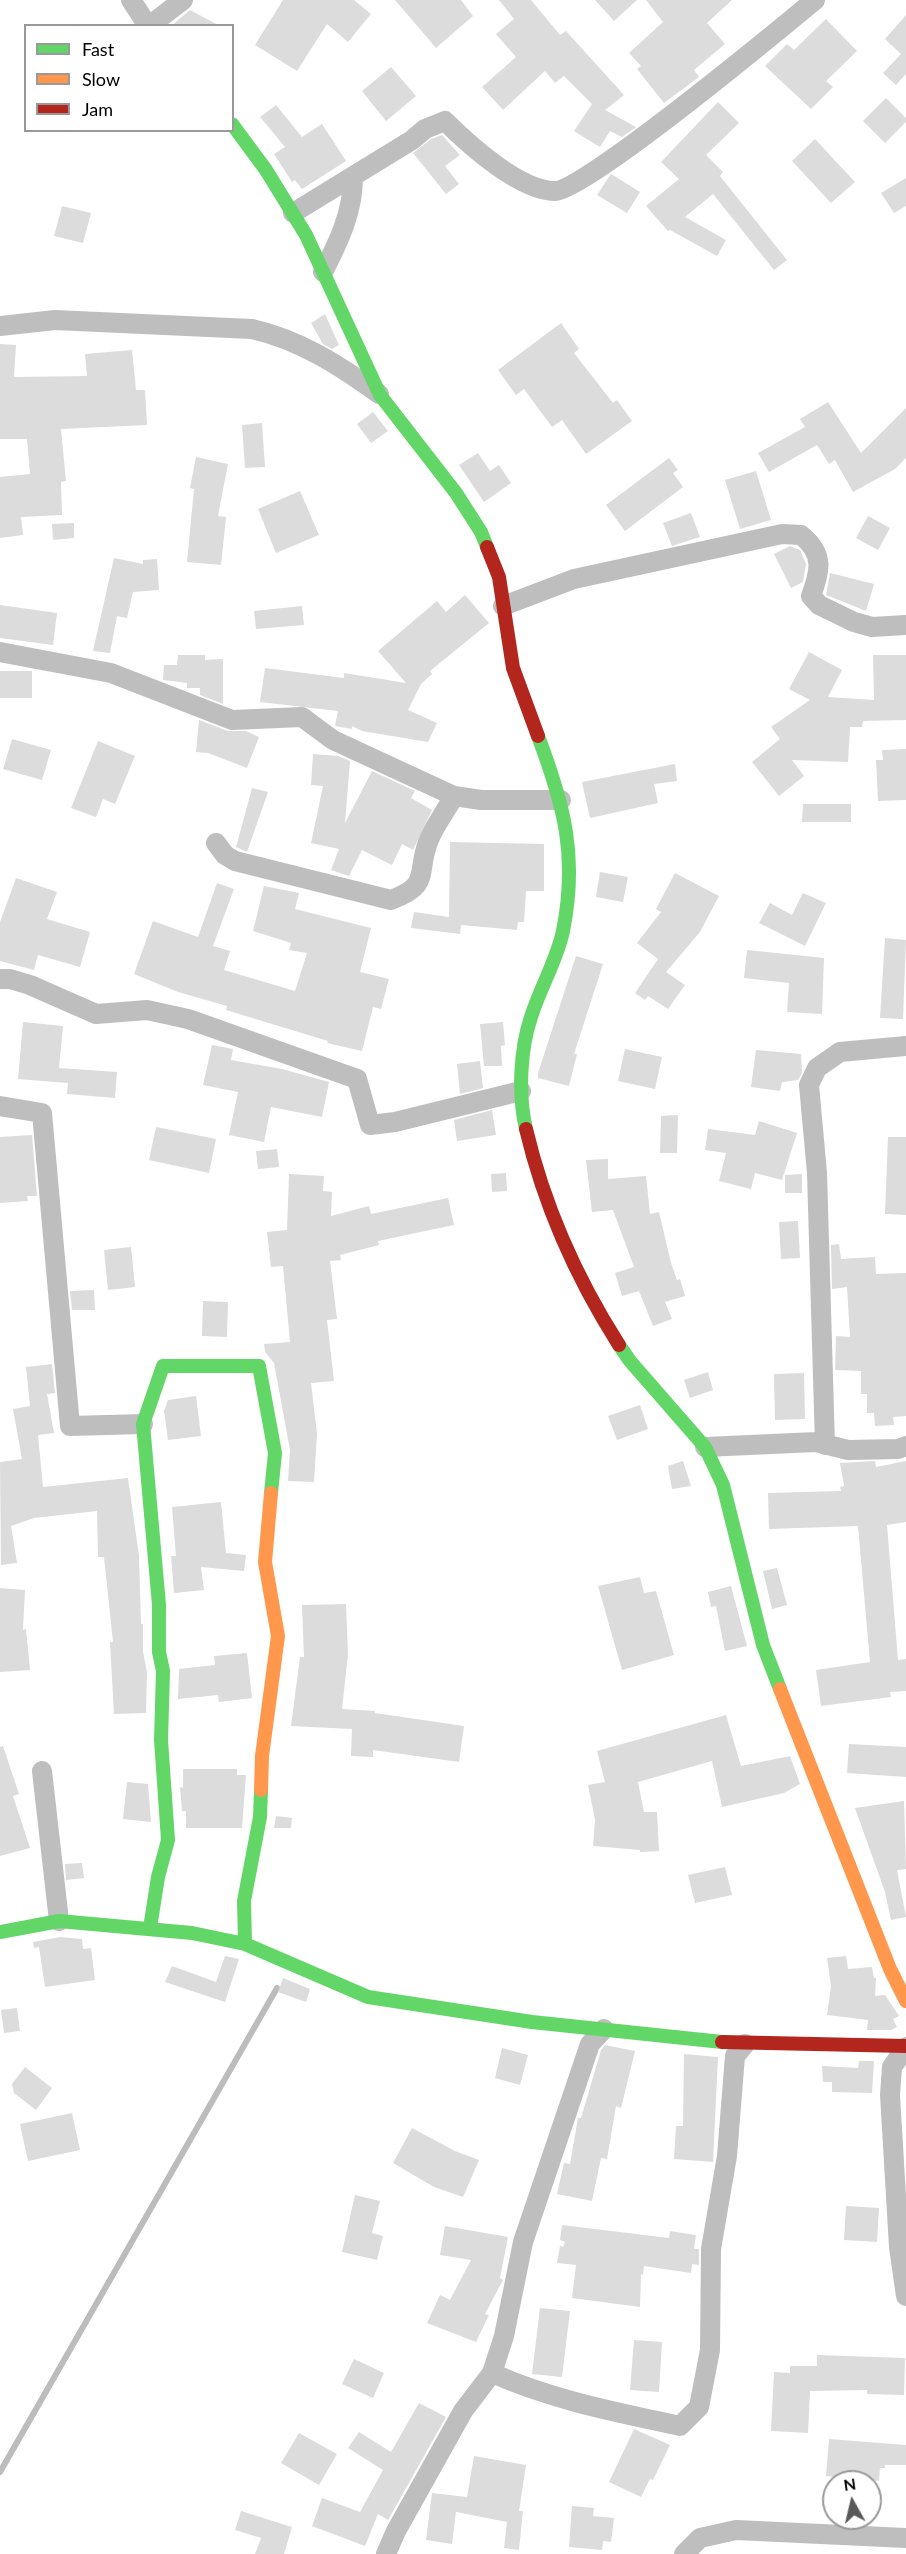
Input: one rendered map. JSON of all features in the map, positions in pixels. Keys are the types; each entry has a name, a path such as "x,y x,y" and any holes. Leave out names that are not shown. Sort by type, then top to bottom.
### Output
{"street":[{"path":"131,0 148,24"},
{"path":"152,24 183,0"},
{"path":"293,213 412,140 425,129 445,122 469,146 504,171 544,189 564,190 638,140 815,0"},
{"path":"234,127 266,170 293,213 380,395 456,493 481,532 499,576 513,668 561,800 568,830 570,878 563,933 530,1019 521,1091 522,1114 535,1169 556,1222 595,1307 630,1361 705,1448 723,1485 763,1646 886,1959 906,2001"},
{"path":"323,272 342,233 353,200 353,177"},
{"path":"0,326 55,320 252,329 277,334 301,344 343,368 380,395"},
{"path":"503,606 574,579 782,534 801,535 814,551 821,570 811,596 819,605 872,627 906,625"},
{"path":"0,652 111,673 232,720 302,717 333,740 454,796 481,800 561,800"},
{"path":"216,843 225,855 235,861 391,900 412,892 420,881 428,841 454,796"},
{"path":"0,979 10,979 30,986 96,1014 147,1010 188,1019 357,1079 370,1125 395,1122 521,1091"},
{"path":"825,1445 817,1173 809,1085 817,1068 840,1052 906,1046"},
{"path":"0,1106 42,1113 70,1426 143,1424"},
{"path":"150,1928 158,1877 168,1840 161,1740 163,1671 159,1652 159,1605 143,1424 163,1366 259,1366 274,1454 266,1562 278,1636 262,1756 260,1817 244,1901 245,1944"},
{"path":"705,1448 816,1442 848,1450 898,1449 906,1446"},
{"path":"42,1771 59,1921"},
{"path":"0,1932 59,1921 150,1928 245,1944 368,1997 532,2022 746,2044 906,2047"},
{"path":"386,2554 396,2531 463,2411 492,2373 504,2336 524,2242 590,2044 604,2029"},
{"path":"492,2373 529,2390 598,2409 680,2426 699,2407 710,2350 711,2249 727,2156 735,2056 746,2044"},
{"path":"906,2047 892,2067 890,2096 899,2247 906,2296"},
{"path":"684,2554 700,2538 736,2530 906,2538"}],"building":[{"path":"283,0 354,0 371,14 348,42 327,24 297,71 255,45"},
{"path":"395,0 461,0 473,16 436,48"},
{"path":"499,0 531,0 560,35 566,31 624,95 605,110 636,127 622,137 610,131 600,147 577,133 574,131 592,104 564,76 555,83 545,71 503,110 482,87 516,57 496,34 514,19"},
{"path":"595,0 637,0 614,21"},
{"path":"646,0 732,0 707,23 725,44 694,70 699,77 664,103 637,69 641,66 629,53 663,22"},
{"path":"190,10 216,24 173,24"},
{"path":"906,15 906,74 896,85 883,73 901,54 885,39"},
{"path":"826,19 857,51 826,81 833,87 811,109 765,66 787,44 794,50"},
{"path":"391,67 416,96 386,121 362,91"},
{"path":"886,98 906,118 906,122 885,143 863,121"},
{"path":"718,102 739,123 706,155 723,172 720,176 787,260 774,270 713,194 685,217 726,240 717,256 668,231 646,206 679,179 661,162"},
{"path":"276,105 302,137 322,124 346,161 302,189 295,180 292,182 274,154 285,147 260,117"},
{"path":"442,135 460,155 445,166 459,184 446,194 413,153 431,139"},
{"path":"815,139 855,182 831,203 792,161"},
{"path":"611,174 640,192 627,213 597,195"},
{"path":"906,178 906,206 894,213 881,193"},
{"path":"62,206 91,213 83,243 54,236"},
{"path":"325,314 339,345 332,349 323,344 311,323"},
{"path":"561,323 579,349 574,353 613,403 617,400 632,421 586,454 562,420 552,427 524,389 516,395 498,370"},
{"path":"0,344 16,345 14,377 87,376 85,354 132,350 136,390 145,390 147,425 61,429 66,481 61,482 62,515 21,517 23,535 0,538 0,477 30,474 27,439 0,439"},
{"path":"828,402 861,453 906,408 906,458 895,469 853,492 835,460 829,464 817,445 769,472 758,453 805,427 800,419"},
{"path":"373,412 388,431 371,443 357,424"},
{"path":"262,423 265,467 245,468 242,425"},
{"path":"478,453 490,471 499,465 511,483 484,502 459,465"},
{"path":"196,457 228,464 218,516 226,517 221,565 187,562 194,489 190,488"},
{"path":"669,458 678,470 673,473 683,487 625,531 606,505"},
{"path":"756,471 771,520 740,529 725,480"},
{"path":"300,491 319,535 276,553 258,509"},
{"path":"691,513 700,537 672,546 663,523"},
{"path":"868,516 890,528 878,550 856,538"},
{"path":"74,523 74,538 53,540 52,524"},
{"path":"790,546 800,550 806,564 803,582 791,588 774,554"},
{"path":"114,558 143,564 143,560 157,559 159,590 133,592 127,618 117,616 110,653 93,651"},
{"path":"830,573 874,584 866,611 826,595"},
{"path":"465,595 489,623 430,671 432,674 421,684 408,710 437,723 428,742 362,731 352,726 352,729 335,726 338,711 260,702 265,668 344,678 344,673 406,683 378,651 437,601 446,612"},
{"path":"0,605 57,613 53,645 0,638"},
{"path":"302,606 304,625 256,629 254,611"},
{"path":"809,652 842,670 828,697 874,700 873,655 906,655 906,720 863,721 862,727 850,727 848,762 792,760 804,776 779,796 752,762 780,739 771,727 810,700 789,689"},
{"path":"178,655 205,655 205,660 223,659 223,704 200,695 200,688 187,688 187,683 163,680 164,665 177,665"},
{"path":"0,671 32,671 32,698 0,698"},
{"path":"199,720 228,731 246,731 259,737 247,768 208,753 196,752"},
{"path":"12,739 51,750 42,780 3,769"},
{"path":"98,741 135,756 115,804 103,799 96,817 71,808"},
{"path":"906,749 906,800 878,801 876,760 883,760 882,750"},
{"path":"313,754 338,756 350,761 345,823 372,771 415,791 411,798 432,810 413,850 402,844 392,865 362,850 349,876 331,870 339,849 311,843 323,786 311,785"},
{"path":"675,764 677,781 654,784 658,803 590,818 582,782"},
{"path":"252,788 268,792 247,852 236,847"},
{"path":"803,804 851,804 851,822 802,822"},
{"path":"450,842 544,844 544,891 526,891 524,922 518,922 517,930 461,925 460,934 411,928 414,912 449,917"},
{"path":"600,872 628,877 623,902 596,897"},
{"path":"675,873 719,896 700,932 666,972 685,985 668,1009 648,996 645,1000 635,993 658,959 637,943 661,912 656,909"},
{"path":"16,878 57,892 47,919 90,932 80,967 38,955 34,970 0,961 0,922"},
{"path":"217,883 234,889 213,946 230,951 224,970 295,991 307,953 289,950 291,943 253,931 264,886 299,893 295,909 371,928 360,972 389,979 381,1009 373,1007 362,1051 327,1043 328,1041 226,1010 227,1006 178,992 134,974 153,921 198,937"},
{"path":"803,893 826,903 805,946 759,923 770,903 792,915"},
{"path":"885,938 906,940 903,1019 880,1018"},
{"path":"747,950 824,958 822,1014 787,1012 789,983 744,978"},
{"path":"576,956 603,964 574,1054 577,1054 569,1086 538,1078 538,1073"},
{"path":"23,1022 63,1026 59,1068 117,1072 115,1098 67,1094 68,1083 18,1079"},
{"path":"503,1022 505,1045 501,1046 502,1066 484,1066 480,1024"},
{"path":"212,1045 233,1049 231,1060 282,1069 329,1082 322,1117 271,1107 264,1142 229,1135 238,1092 203,1085"},
{"path":"625,1049 662,1057 655,1089 618,1081"},
{"path":"756,1050 801,1054 802,1073 798,1080 782,1082 780,1091 751,1087"},
{"path":"480,1061 483,1088 460,1094 457,1064"},
{"path":"492,1110 496,1135 457,1141 454,1120"},
{"path":"678,1115 677,1153 660,1153 661,1116"},
{"path":"759,1121 797,1133 782,1180 755,1173 751,1189 719,1181 726,1153 705,1150 708,1129 755,1135"},
{"path":"156,1127 216,1139 209,1173 149,1160"},
{"path":"32,1135 37,1196 27,1196 28,1201 0,1203 0,1137"},
{"path":"888,1137 906,1137 906,1215 885,1214"},
{"path":"277,1149 279,1167 258,1169 256,1151"},
{"path":"608,1159 608,1179 646,1176 650,1214 659,1212 671,1263 677,1280 680,1279 685,1296 665,1302 672,1319 653,1326 639,1291 622,1296 615,1273 634,1267 613,1210 592,1212 586,1160"},
{"path":"506,1173 507,1191 492,1192 491,1174"},
{"path":"289,1174 324,1176 323,1191 332,1192 331,1216 369,1206 371,1214 448,1198 454,1225 378,1241 379,1245 340,1255 341,1260 330,1261 337,1319 327,1320 334,1381 311,1383 317,1434 314,1482 288,1481 290,1450 274,1363 265,1352 264,1344 290,1342 283,1266 271,1267 267,1232 287,1230"},
{"path":"802,1174 802,1193 785,1193 785,1175"},
{"path":"798,1221 800,1258 781,1259 779,1222"},
{"path":"839,1244 841,1259 875,1257 876,1274 906,1273 906,1416 893,1417 894,1425 875,1426 874,1413 867,1413 867,1394 861,1394 861,1371 835,1370 836,1336 850,1337 847,1287 832,1289 831,1245"},
{"path":"131,1247 135,1287 108,1290 104,1250"},
{"path":"94,1290 95,1310 72,1310 70,1291"},
{"path":"203,1301 228,1302 227,1337 202,1336"},
{"path":"52,1364 55,1393 47,1394 54,1433 38,1435 43,1487 128,1478 139,1556 141,1624 143,1624 143,1652 147,1672 146,1713 114,1714 110,1642 113,1642 104,1557 98,1557 97,1511 34,1518 11,1526 17,1563 1,1565 0,1462 22,1459 13,1409 30,1406 26,1367"},
{"path":"708,1372 713,1390 690,1398 684,1380"},
{"path":"804,1373 805,1419 775,1420 774,1374"},
{"path":"196,1396 201,1436 168,1440 164,1411 168,1400"},
{"path":"640,1405 648,1429 617,1440 608,1416"},
{"path":"683,1461 691,1486 672,1489 668,1466"},
{"path":"875,1461 876,1467 906,1461 906,1522 887,1525 898,1660 906,1659 906,1691 890,1692 891,1697 821,1706 816,1670 870,1662 858,1526 769,1529 768,1493 841,1491 840,1487 844,1486 840,1463"},
{"path":"221,1502 226,1553 246,1555 244,1571 201,1567 204,1590 174,1593 171,1556 176,1556 172,1507"},
{"path":"777,1568 787,1605 772,1609 763,1571"},
{"path":"640,1577 644,1593 656,1591 674,1655 622,1670 598,1586"},
{"path":"731,1586 747,1646 725,1651 716,1606 711,1607 708,1592"},
{"path":"0,1588 25,1590 23,1630 26,1629 30,1670 0,1672"},
{"path":"346,1604 348,1654 342,1709 375,1711 375,1713 464,1726 459,1762 373,1750 373,1757 351,1756 352,1729 291,1726 300,1657 304,1657 302,1605"},
{"path":"247,1653 252,1698 219,1702 218,1695 178,1699 179,1669 215,1665 214,1656"},
{"path":"726,1715 741,1766 790,1756 800,1784 784,1793 722,1807 712,1761 638,1782 644,1812 657,1812 659,1851 640,1852 640,1850 593,1846 595,1820 588,1785 605,1782 597,1751"},
{"path":"849,1744 906,1747 906,1777 847,1773"},
{"path":"3,1746 19,1794 13,1796 30,1848 0,1856 0,1747"},
{"path":"183,1769 237,1769 237,1775 246,1775 242,1828 186,1828 186,1811 182,1811 180,1787 183,1788"},
{"path":"127,1782 148,1784 151,1822 123,1819"},
{"path":"904,1801 906,1869 897,1870 906,1917 891,1920 885,1892 855,1808"},
{"path":"276,1816 292,1818 291,1828 274,1828"},
{"path":"82,1863 84,1878 66,1880 65,1864"},
{"path":"725,1867 732,1895 695,1903 688,1875"},
{"path":"60,1937 82,1939 83,1949 91,1948 95,1980 45,1987 39,1947 34,1948 33,1942"},
{"path":"225,1956 239,1959 225,2002 165,1982 172,1966 216,1982"},
{"path":"846,1956 848,1969 872,1967 874,1978 876,1978 875,1996 885,1995 899,2016 893,2019 897,2027 891,2030 867,2030 868,2020 827,2015 831,1986 827,1958"},
{"path":"283,1978 310,1989 306,2002 278,1992"},
{"path":"17,2008 20,2031 4,2033 1,2010"},
{"path":"605,2045 635,2051 621,2108 616,2106 607,2159 601,2158 592,2201 557,2194 564,2163 570,2164 578,2118 581,2118 601,2050"},
{"path":"502,2048 528,2055 520,2085 495,2078"},
{"path":"684,2054 718,2057 713,2162 674,2159 676,2126 683,2126"},
{"path":"859,2061 874,2061 872,2093 832,2092 832,2082 823,2082 822,2066 858,2068"},
{"path":"25,2067 52,2088 36,2110 14,2093 12,2084"},
{"path":"72,2113 80,2150 28,2161 20,2124"},
{"path":"412,2128 455,2151 479,2160 463,2197 434,2187 393,2163"},
{"path":"355,2195 380,2201 372,2233 383,2236 377,2260 342,2252"},
{"path":"846,2206 879,2208 877,2242 844,2240"},
{"path":"562,2225 669,2238 670,2231 696,2235 694,2249 699,2249 699,2265 692,2264 691,2273 644,2266 643,2275 641,2274 640,2307 572,2298 576,2265 557,2263 560,2246 563,2247 565,2242 560,2240"},
{"path":"445,2226 508,2237 500,2278 503,2280 485,2314 489,2315 476,2342 427,2323 440,2295 450,2300 471,2260 440,2255"},
{"path":"540,2308 570,2311 562,2377 532,2374"},
{"path":"634,2340 662,2342 659,2392 630,2390"},
{"path":"817,2355 905,2358 904,2395 867,2394 867,2390 810,2391 808,2433 771,2431 774,2372 790,2373 790,2366 817,2366"},
{"path":"354,2359 384,2373 373,2398 342,2384"},
{"path":"419,2403 446,2417 388,2520 378,2514 365,2546 312,2526 322,2498 360,2512 383,2470 348,2448 359,2432 391,2452"},
{"path":"634,2429 670,2445 653,2480 650,2479 641,2497 609,2482"},
{"path":"299,2433 337,2454 319,2485 281,2463"},
{"path":"829,2439 906,2445 906,2465 885,2465 885,2468 880,2468 880,2470 826,2470"},
{"path":"474,2456 526,2465 519,2511 523,2511 519,2550 504,2548 507,2522 456,2512 452,2544 426,2540 432,2493 467,2497"},
{"path":"572,2506 594,2508 593,2516 614,2518 611,2542 603,2541 602,2550 569,2547"},
{"path":"241,2511 292,2527 284,2554 255,2554 261,2538 235,2530"}],"waterway":[{"path":"0,2472 277,1988"}],"traffic: fast":[{"path":"234,127 266,170 306,235 380,395 456,493 481,532 487,547"},
{"path":"526,1129 521,1087 524,1044 535,1006 560,942 569,879 566,831 555,785 538,736"},
{"path":"619,1345 630,1361 705,1447 723,1485 763,1645 780,1689"},
{"path":"150,1928 158,1877 168,1840 161,1740 163,1671 159,1652 159,1605 143,1424 163,1366 259,1366 275,1453 271,1493"},
{"path":"245,1944 244,1901 260,1817 261,1790"},
{"path":"0,1932 59,1921 192,1933 245,1944 368,1997 532,2022 722,2042"}],"traffic: slow":[{"path":"261,1790 262,1756 278,1636 265,1562 271,1493"},
{"path":"780,1689 890,1969 906,2001"}],"traffic: jam":[{"path":"487,547 499,577 513,668 538,736"},
{"path":"526,1129 542,1186 564,1241 589,1294 619,1345"},
{"path":"722,2042 906,2046"}]}
